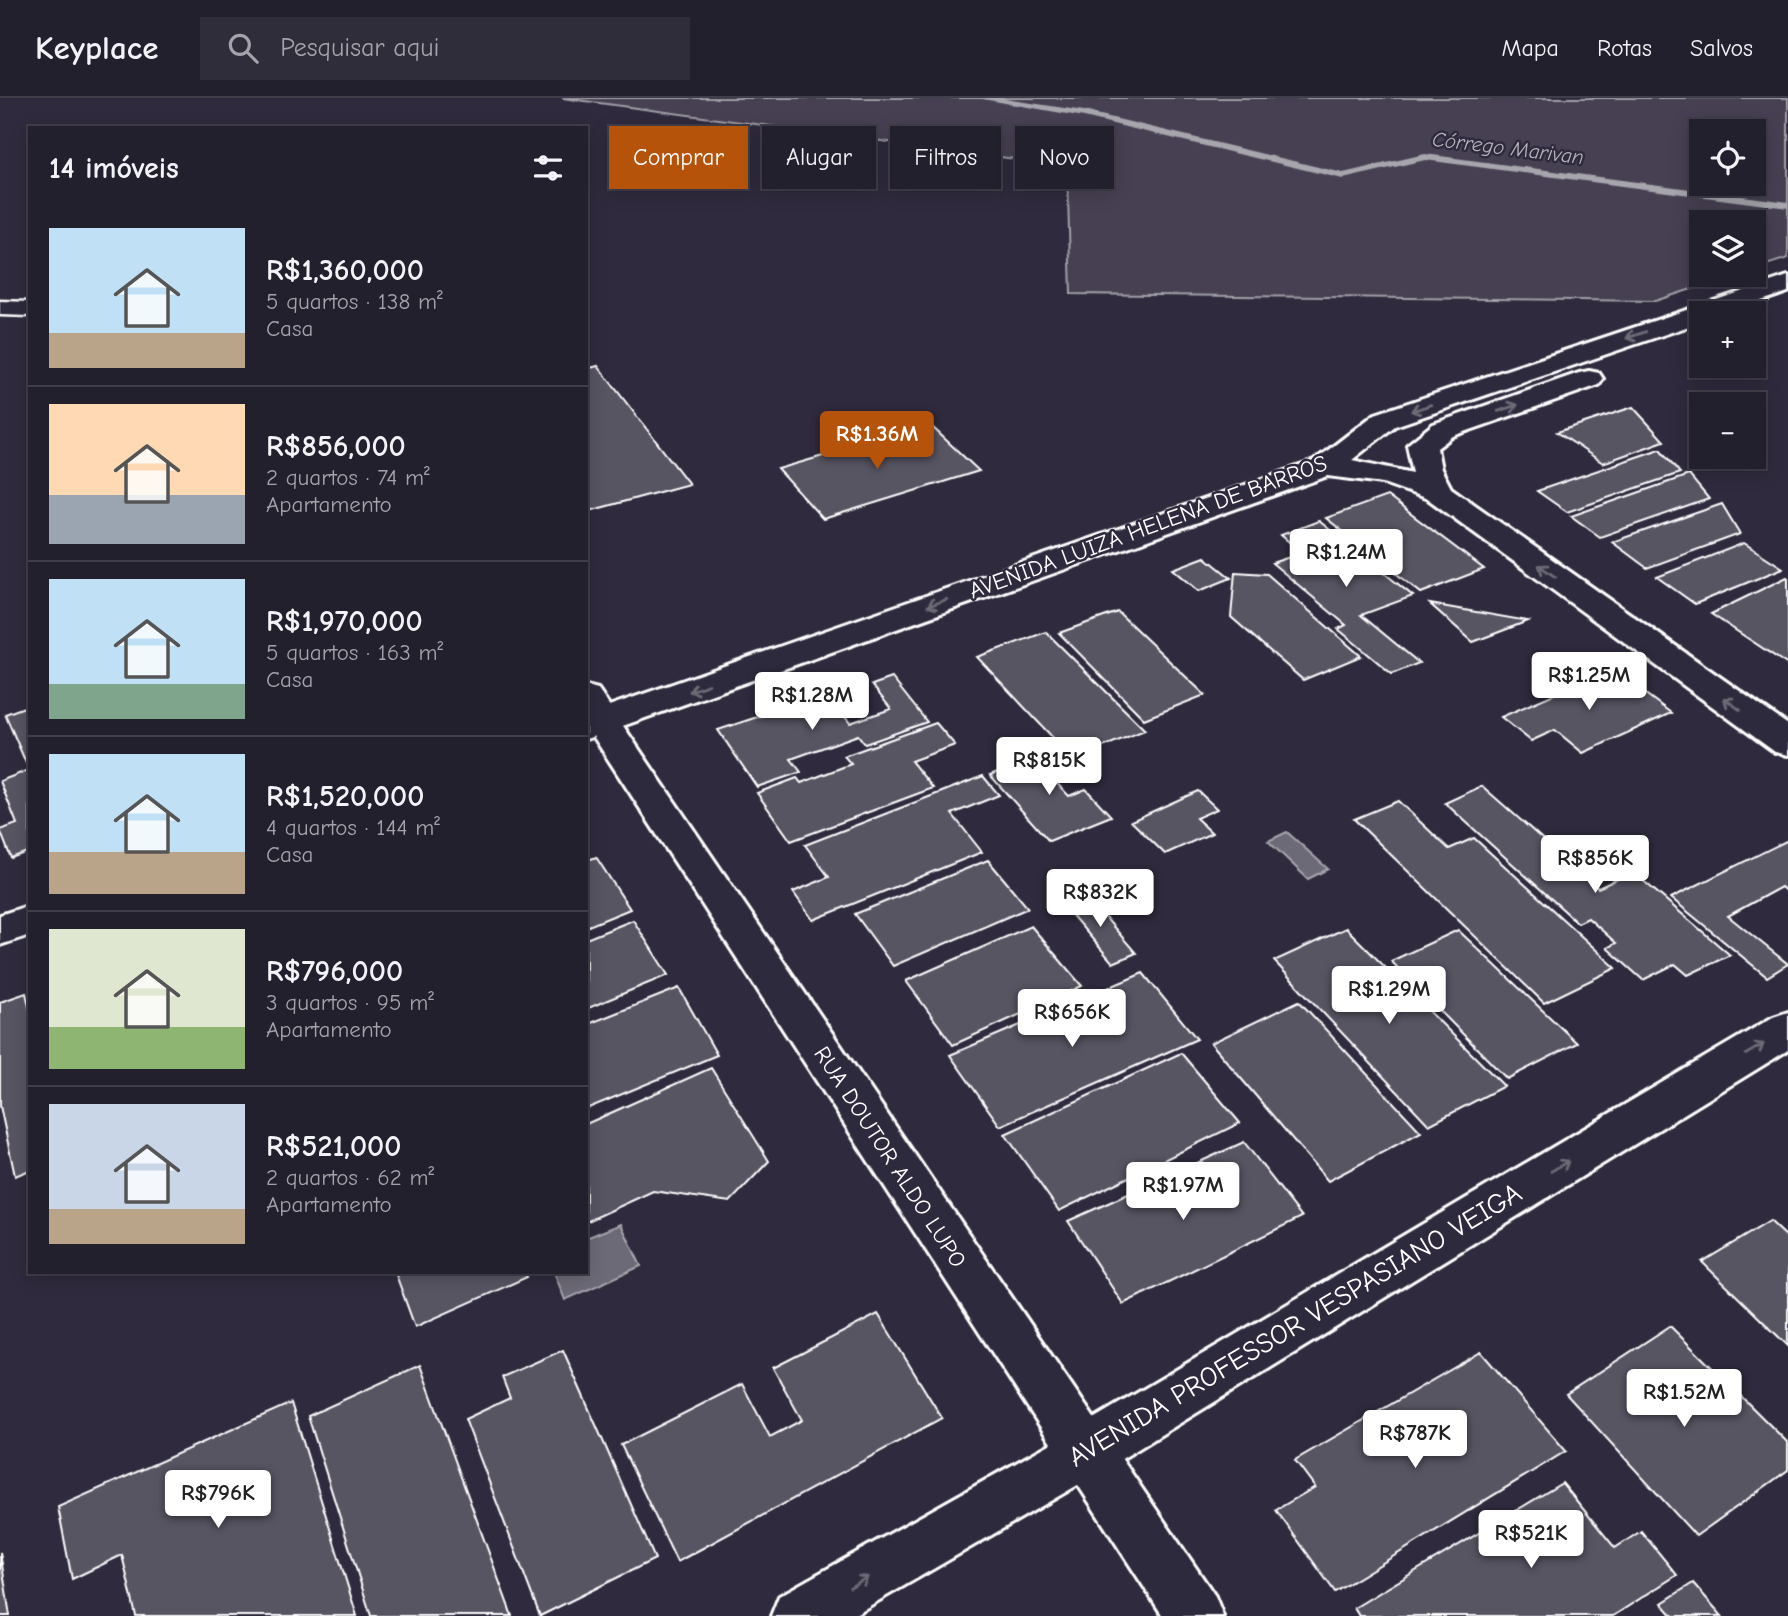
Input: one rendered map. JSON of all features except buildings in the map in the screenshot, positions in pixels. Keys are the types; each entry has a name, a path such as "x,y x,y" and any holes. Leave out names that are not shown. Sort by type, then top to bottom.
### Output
{"street":[{"name":"AVENIDA LUIZA HELENA DE BARROS","path":"1737,301 1788,284"},
{"path":"1766,317 1788,309"},
{"name":"AVENIDA LUIZA HELENA DE BARROS","path":"592,715 1325,467 1385,420 1689,317"},
{"path":"1439,493 1426,469 1422,445 1443,430 1689,344"},
{"path":"1325,467 1368,470 1404,478 1439,493 1788,743"},
{"name":"RUA DOUTOR ALDO LUPO","path":"592,715 1195,1616"},
{"path":"0,930 28,921"},
{"name":"AVENIDA PROFESSOR VESPASIANO VEIGA","path":"799,1616 1084,1453 1788,1029"}],"lane":[{"path":"0,308 28,309"}],"shaded area":[{"path":"562,98 1788,98 1788,258 1766,265 1766,210 1689,210 1689,287 1698,287 1655,301 1071,294 1068,189 1114,189 1114,126 1015,126 1015,159 1001,157 1001,126 890,126 890,142 876,140 876,126 770,126"},
{"path":"1287,832 1328,869 1308,879 1268,841"},
{"path":"621,1224 641,1266 565,1300 555,1274 588,1274 588,1237"}],"waterway":[{"name":"Córrego Marivan","path":"981,98 1084,114 1343,176 1425,157 1788,205"}]}
